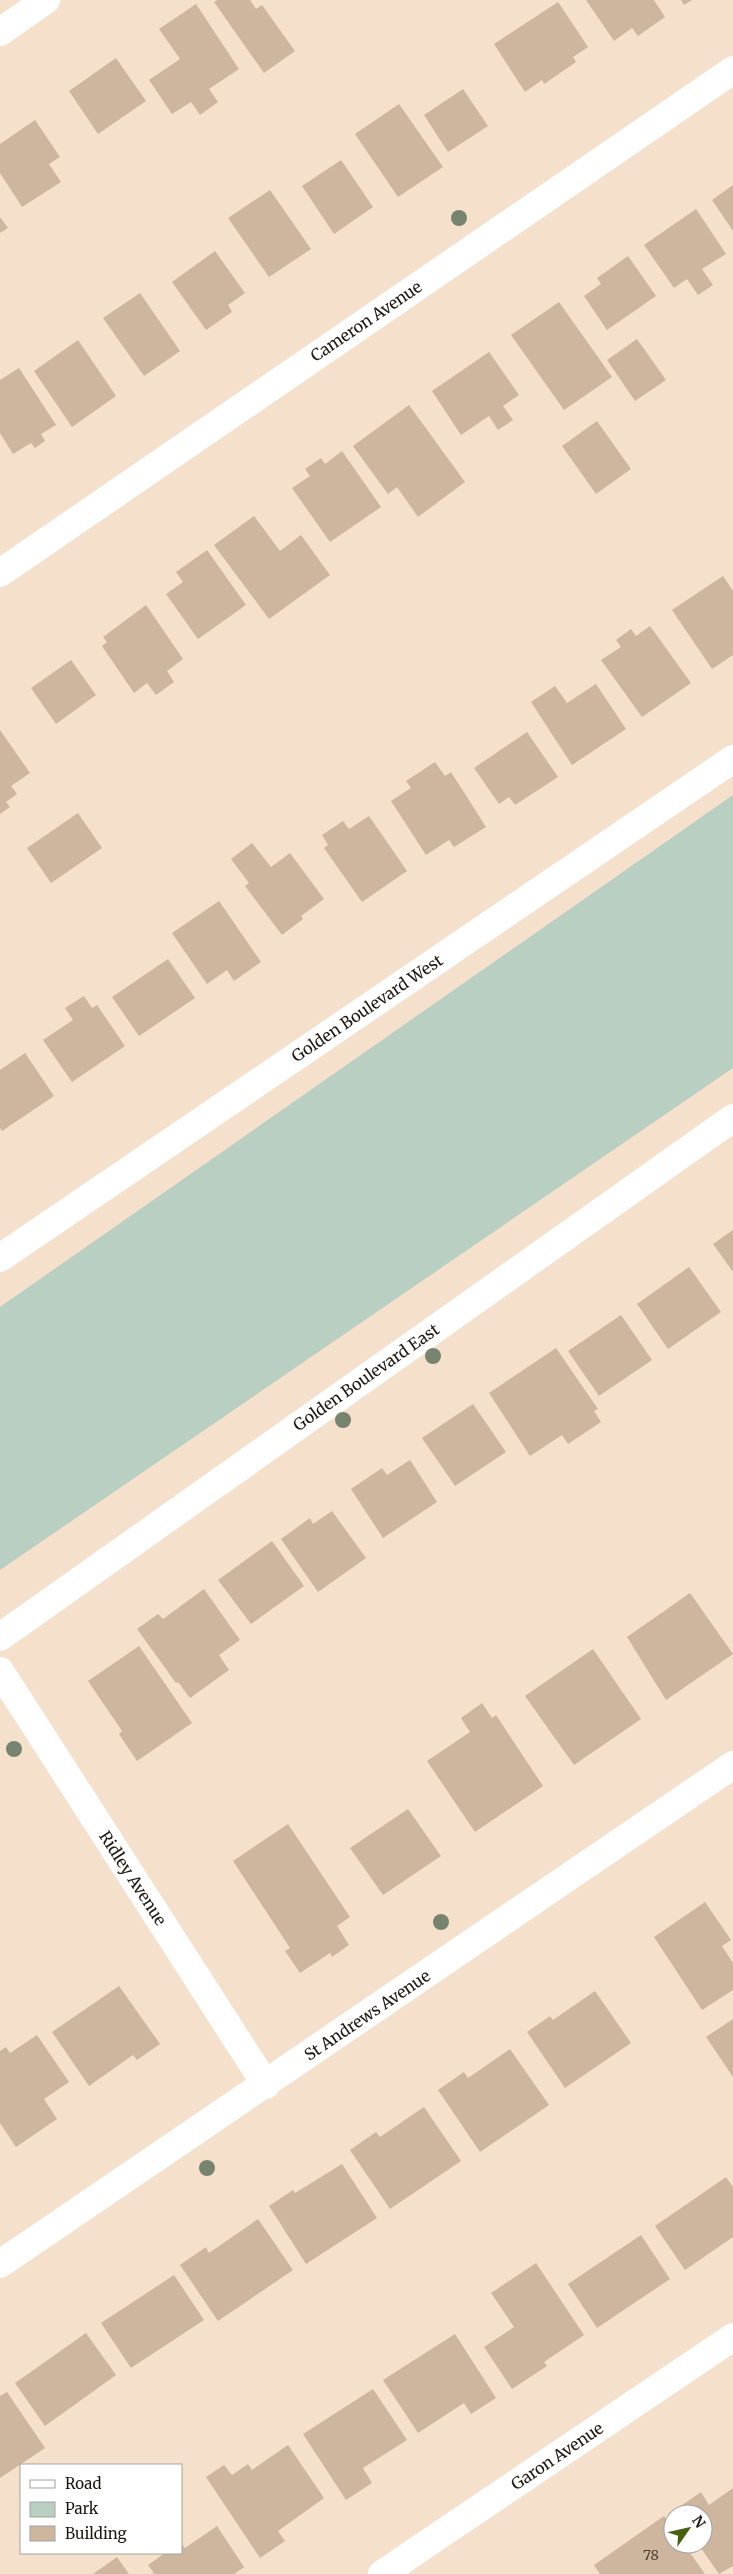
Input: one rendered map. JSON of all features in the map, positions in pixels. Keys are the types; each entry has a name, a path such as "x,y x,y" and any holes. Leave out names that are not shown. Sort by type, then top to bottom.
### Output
{"street":[{"path":"0,32 46,0"},
{"name":"Cameron Avenue","path":"0,573 733,70"},
{"name":"Golden Boulevard West","path":"0,1258 733,758"},
{"name":"Golden Boulevard East","path":"0,1637 733,1118"},
{"name":"Ridley Avenue","path":"0,1671 266,2084"},
{"name":"St Andrews Avenue","path":"0,2264 733,1765"},
{"name":"Garon Avenue","path":"382,2574 733,2337"}],"green space":[{"path":"733,795 733,1068 0,1570 0,1307"}],"building":[{"path":"217,0 250,0 256,9 262,5 295,51 264,73 214,2"},
{"path":"586,0 654,0 665,17 638,36 632,28 614,41"},
{"path":"681,0 692,0 684,5"},
{"path":"558,2 588,47 573,57 576,62 544,84 542,80 525,92 494,44"},
{"path":"196,4 239,69 209,89 218,102 200,115 191,102 172,114 149,80 180,59 159,29"},
{"path":"116,58 146,101 98,134 69,91"},
{"path":"463,89 488,126 448,152 424,115"},
{"path":"399,104 443,167 398,197 355,134"},
{"path":"35,120 60,157 49,164 61,182 22,207 0,173 0,144"},
{"path":"341,160 373,207 334,234 302,186"},
{"path":"733,185 733,231 712,200"},
{"path":"270,190 311,249 269,277 228,218"},
{"path":"696,209 726,254 702,269 713,285 698,295 687,279 674,288 644,245"},
{"path":"0,217 8,228 0,233"},
{"path":"215,251 245,293 228,305 232,312 206,330 172,282"},
{"path":"628,256 656,296 607,330 584,296 601,284 597,278"},
{"path":"140,293 180,351 144,376 103,318"},
{"path":"559,302 612,377 564,410 511,335"},
{"path":"637,339 666,380 635,401 607,360"},
{"path":"78,340 116,396 72,427 34,371"},
{"path":"489,352 519,395 503,406 513,420 498,430 489,416 461,435 432,391"},
{"path":"19,368 56,425 41,434 45,441 35,448 31,443 13,454 0,433 0,380"},
{"path":"409,405 465,482 418,517 397,487 388,494 353,446"},
{"path":"597,421 631,469 596,494 562,446"},
{"path":"342,451 381,507 330,542 292,488 310,476 305,469 321,458 325,464"},
{"path":"254,516 280,551 301,535 330,575 269,619 214,545"},
{"path":"207,550 246,605 198,639 166,594 183,582 176,572"},
{"path":"723,576 733,591 733,655 712,669 672,610"},
{"path":"146,605 183,659 167,671 174,682 156,695 147,683 134,693 102,646 107,642 103,637"},
{"path":"650,626 691,683 642,717 601,660 621,647 616,640 631,629 636,636"},
{"path":"71,660 96,695 56,724 31,688"},
{"path":"596,684 626,729 572,765 531,702 555,686 567,703"},
{"path":"0,730 30,773 11,786 17,794 6,802 10,807 0,814"},
{"path":"527,732 558,777 515,805 509,797 499,804 474,768"},
{"path":"435,762 445,776 451,772 486,827 454,847 449,840 426,855 391,801 411,788 406,781"},
{"path":"78,813 102,848 51,883 27,848"},
{"path":"369,816 407,871 362,902 324,848 328,845 322,835 343,821 349,829"},
{"path":"252,843 271,867 290,853 324,899 301,916 303,919 282,935 245,886 249,883 231,859"},
{"path":"219,901 261,962 234,981 227,970 207,984 172,933"},
{"path":"168,959 195,998 139,1036 112,997"},
{"path":"84,996 92,1008 97,1005 125,1046 72,1082 43,1040 73,1020 65,1008"},
{"path":"25,1053 54,1096 2,1131 0,1128 0,1070"},
{"path":"733,1230 733,1272 713,1244"},
{"path":"689,1267 721,1312 668,1349 637,1304"},
{"path":"621,1315 652,1360 599,1396 568,1351"},
{"path":"556,1348 598,1409 594,1411 601,1422 568,1444 562,1435 530,1456 489,1393"},
{"path":"473,1404 506,1452 455,1486 422,1438"},
{"path":"410,1460 437,1502 383,1538 351,1489 382,1468 387,1475"},
{"path":"332,1511 366,1558 318,1592 281,1539 310,1518 313,1524"},
{"path":"272,1541 304,1586 251,1624 218,1580"},
{"path":"204,1589 240,1640 219,1655 229,1670 190,1698 178,1682 176,1683 137,1629 158,1614 163,1619"},
{"path":"690,1593 733,1654 666,1700 627,1637"},
{"path":"139,1646 192,1723 137,1761 119,1734 122,1731 88,1681"},
{"path":"593,1649 641,1719 574,1765 525,1696"},
{"path":"482,1703 492,1718 496,1715 543,1786 475,1832 427,1761 470,1732 461,1718"},
{"path":"408,1809 441,1856 383,1895 350,1848"},
{"path":"288,1824 350,1917 337,1926 349,1945 332,1957 330,1953 300,1973 285,1951 290,1948 233,1861"},
{"path":"705,1902 731,1940 722,1946 733,1963 733,1990 702,2010 654,1937"},
{"path":"119,1986 160,2044 137,2060 133,2055 89,2086 52,2032"},
{"path":"595,1991 631,2043 565,2088 527,2032 550,2016 553,2020"},
{"path":"733,2019 733,2077 706,2037"},
{"path":"37,2035 69,2082 44,2099 57,2119 16,2147 0,2123 0,2051 6,2047 10,2053"},
{"path":"510,2049 549,2105 480,2152 438,2090 464,2072 468,2078"},
{"path":"424,2107 461,2161 390,2209 350,2150 376,2132 380,2137"},
{"path":"342,2164 377,2218 306,2264 269,2206 293,2190 295,2193"},
{"path":"726,2177 733,2187 733,2237 685,2270 655,2226"},
{"path":"258,2219 293,2270 218,2321 180,2265 206,2247 209,2253"},
{"path":"641,2235 670,2279 597,2328 568,2284"},
{"path":"536,2263 584,2335 544,2362 547,2366 512,2389 484,2347 514,2327 491,2293"},
{"path":"174,2275 204,2320 131,2368 101,2323"},
{"path":"86,2333 116,2375 45,2426 15,2383"},
{"path":"455,2334 496,2398 471,2414 464,2403 418,2433 383,2380"},
{"path":"373,2389 407,2440 363,2468 372,2483 346,2500 303,2434"},
{"path":"7,2392 45,2448 0,2478 0,2396"},
{"path":"288,2445 324,2498 278,2531 285,2541 260,2558 206,2477 224,2465 232,2475 248,2464 252,2470"},
{"path":"733,2488 733,2566 719,2574 705,2554 713,2554 713,2504 710,2504"},
{"path":"701,2492 708,2504 684,2504"},
{"path":"663,2517 663,2554 691,2554 705,2574 600,2574 594,2565"},
{"path":"217,2526 244,2567 234,2574 152,2574 154,2573 148,2565 164,2554 182,2554 182,2544 185,2548"},
{"path":"117,2557 129,2574 93,2574"}]}
